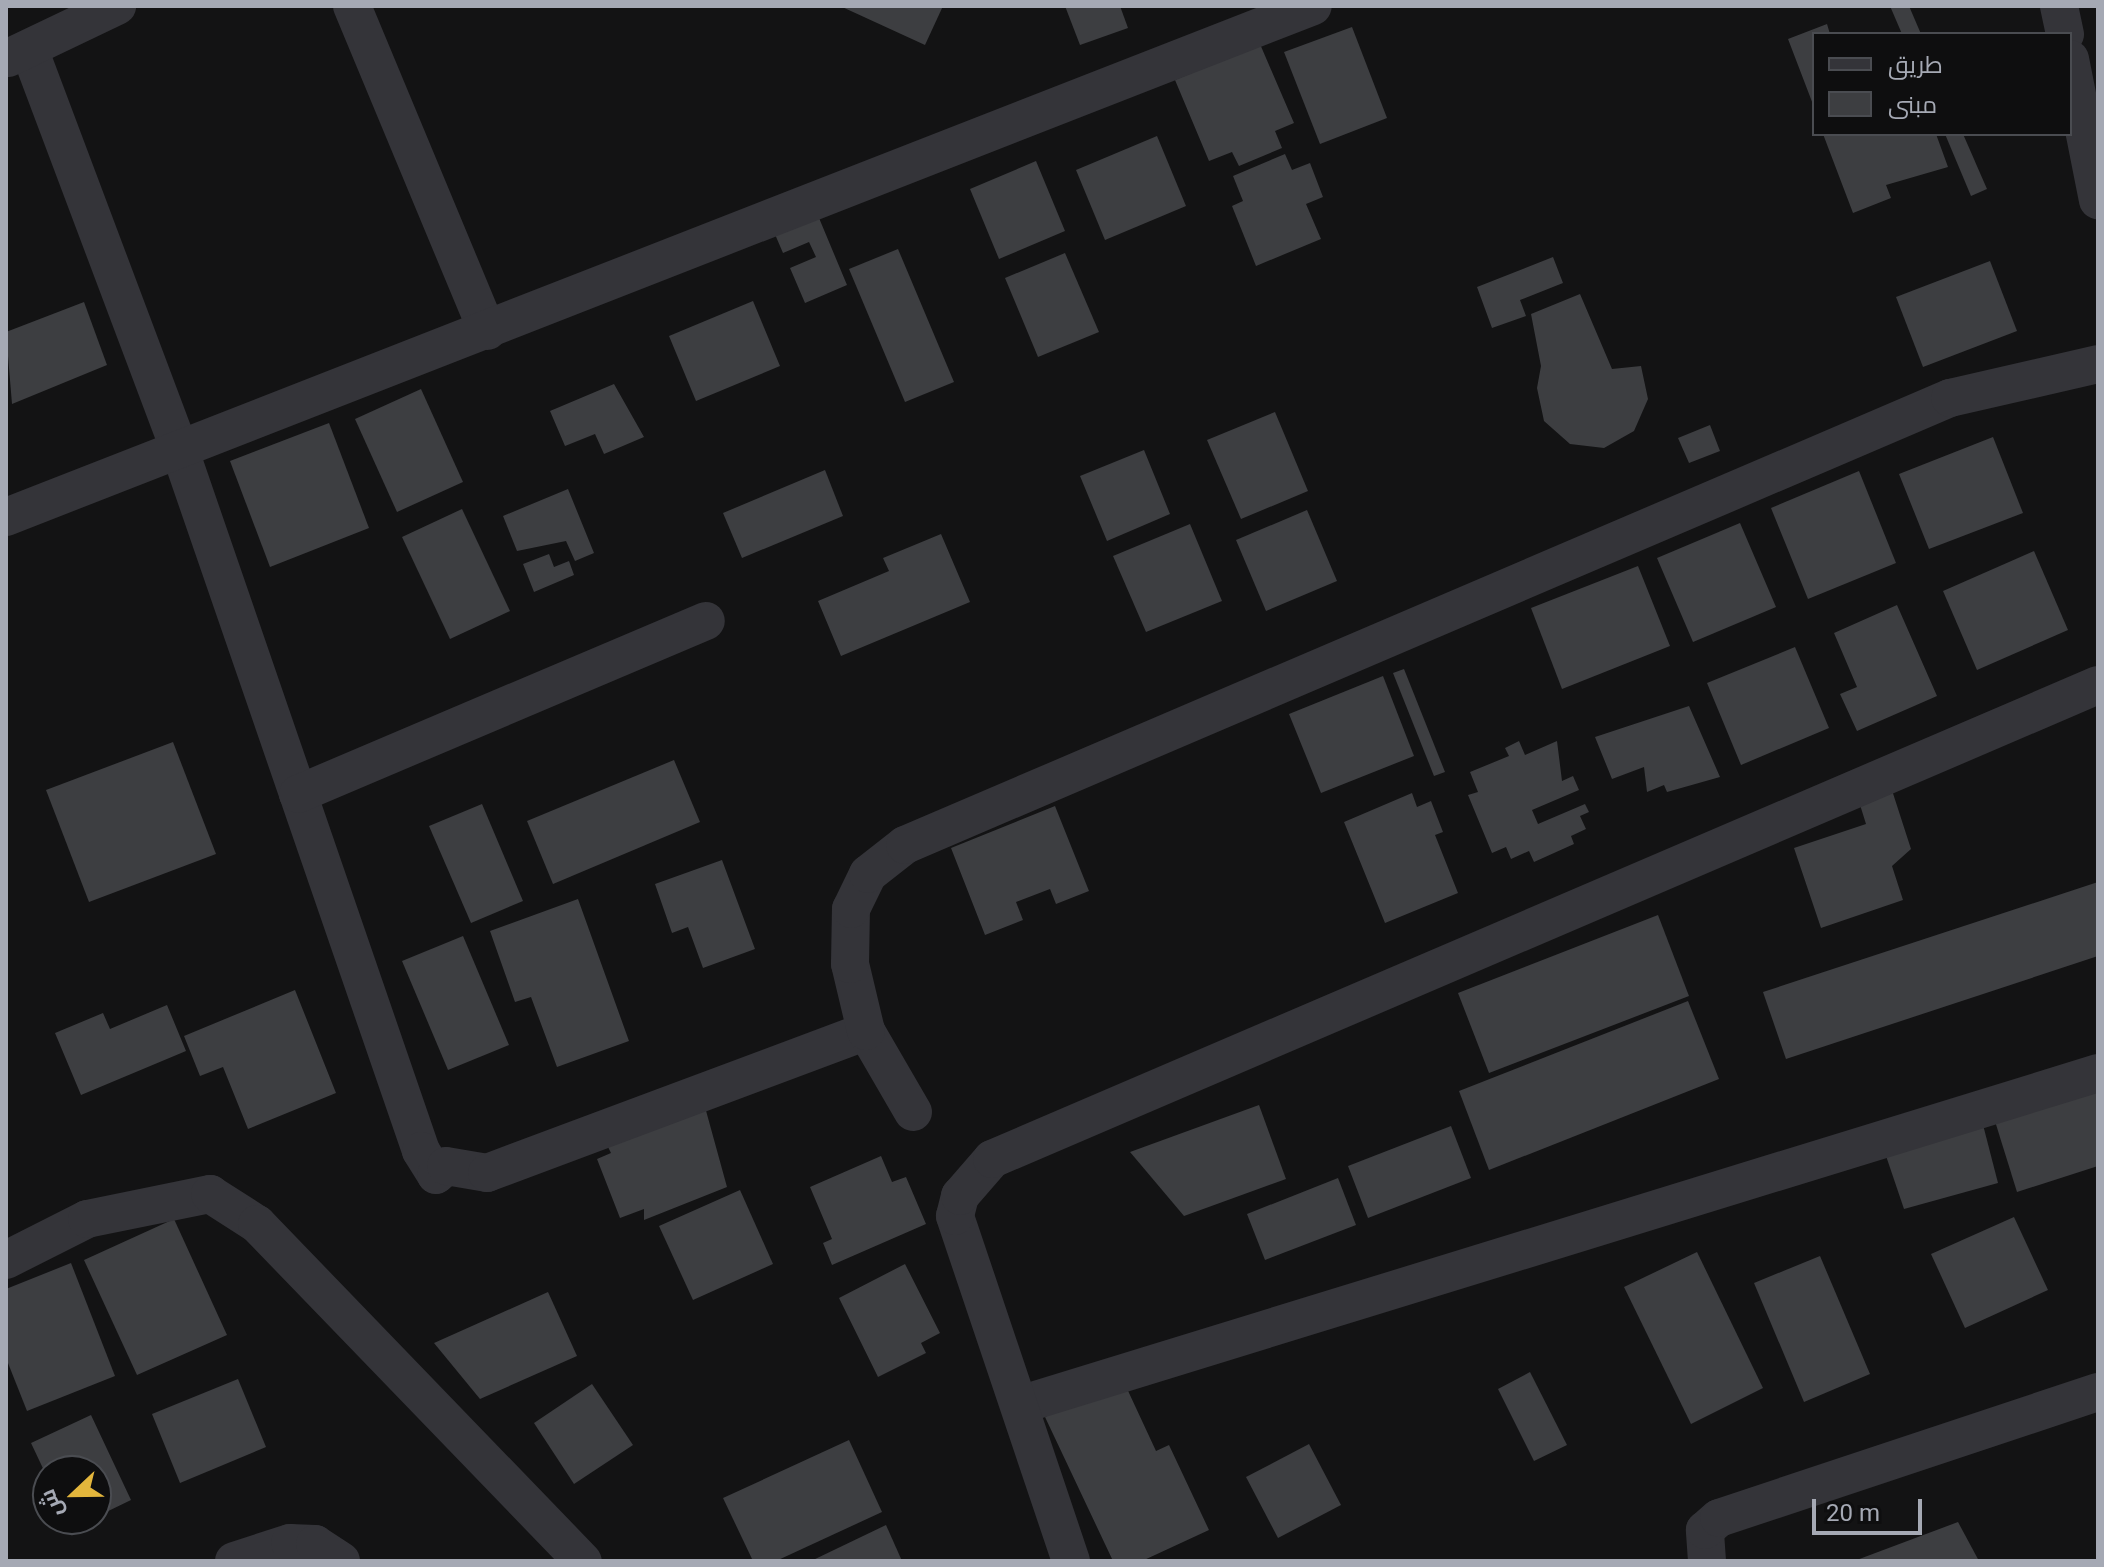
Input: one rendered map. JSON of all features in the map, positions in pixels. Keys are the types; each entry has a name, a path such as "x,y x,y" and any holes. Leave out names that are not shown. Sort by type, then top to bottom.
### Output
{"street":[{"path":"117,6 18,54 180,451 421,1151 436,1175 446,1166 487,1173 866,1031"},
{"path":"352,6 487,331"},
{"path":"6,517 1313,6"},
{"path":"2059,6 2065,32"},
{"path":"2072,69 2098,200"},
{"path":"913,1112 866,1031 850,964 851,909 868,874 905,845 1950,398 2098,364"},
{"path":"298,794 706,621"},
{"path":"1071,1561 1023,1404 955,1216 960,1196 992,1159 2098,685"},
{"path":"1023,1404 2098,1073"},
{"path":"6,1260 87,1219 210,1194 257,1224 583,1561"},
{"path":"1707,1561 1705,1530 1719,1518 2098,1392"},
{"path":"234,1561 290,1543 315,1544 341,1561"}],"building":[{"path":"840,6 943,6 925,45"},
{"path":"1065,6 1120,6 1128,28 1080,45"},
{"path":"1890,6 1909,6 1920,32 1901,32"},
{"path":"1827,24 1829,32 1812,32 1812,102 1788,39"},
{"path":"1352,27 1387,118 1320,144 1284,52"},
{"path":"1260,44 1294,123 1275,131 1282,148 1239,166 1232,152 1209,161 1175,80"},
{"path":"1157,136 1186,206 1105,240 1076,170"},
{"path":"1824,136 1937,136 1948,167 1886,185 1891,198 1853,213"},
{"path":"1946,136 1964,136 1987,189 1971,196"},
{"path":"1285,154 1292,170 1310,163 1323,197 1306,204 1321,239 1256,266 1232,206 1243,201 1233,176"},
{"path":"1036,161 1065,231 999,259 970,189"},
{"path":"814,206 847,285 805,303 790,268 816,257 809,242 783,253 771,225"},
{"path":"898,249 954,382 905,402 849,269"},
{"path":"1065,253 1099,332 1038,357 1005,278"},
{"path":"1553,257 1563,283 1520,300 1526,316 1492,328 1477,287"},
{"path":"1990,261 2017,331 1923,367 1896,297"},
{"path":"1580,294 1612,369 1641,366 1648,399 1634,431 1604,448 1570,444 1544,421 1537,388 1541,366 1531,314"},
{"path":"753,301 780,366 696,401 669,336"},
{"path":"84,302 107,365 12,404 6,332"},
{"path":"614,384 644,437 604,454 595,434 565,446 550,411"},
{"path":"421,389 463,482 397,512 355,419"},
{"path":"1275,412 1308,491 1241,519 1207,440"},
{"path":"329,423 369,528 270,567 230,461"},
{"path":"1710,425 1720,451 1689,463 1678,438"},
{"path":"1993,437 2023,513 1929,549 1899,474"},
{"path":"1144,450 1170,514 1107,541 1080,476"},
{"path":"825,470 843,516 742,558 723,513"},
{"path":"1859,471 1896,563 1808,599 1771,508"},
{"path":"568,489 594,553 575,561 566,541 517,551 503,516"},
{"path":"462,509 510,611 450,639 402,537"},
{"path":"1307,510 1337,581 1266,611 1236,540"},
{"path":"1740,523 1776,607 1693,642 1657,558"},
{"path":"1190,524 1222,601 1146,632 1113,556"},
{"path":"941,534 970,602 841,656 818,601 889,571 883,558"},
{"path":"2034,551 2068,630 1977,670 1943,591"},
{"path":"549,554 554,567 569,561 574,575 534,592 523,564"},
{"path":"1638,566 1670,646 1562,689 1531,608"},
{"path":"1897,605 1937,696 1857,731 1840,694 1857,687 1834,633"},
{"path":"1795,647 1829,728 1741,765 1707,683"},
{"path":"1404,669 1445,772 1434,776 1393,673"},
{"path":"1383,676 1414,756 1321,793 1289,714"},
{"path":"1689,706 1720,777 1667,792 1664,785 1647,792 1644,767 1612,779 1595,737"},
{"path":"1519,741 1525,755 1557,741 1562,781 1573,776 1579,790 1532,810 1538,824 1585,804 1589,812 1580,816 1586,829 1571,836 1574,844 1534,862 1529,851 1511,859 1506,847 1492,853 1468,795 1478,792 1470,772 1509,756 1505,748"},
{"path":"173,742 216,854 89,902 46,790"},
{"path":"674,760 700,822 553,884 527,821"},
{"path":"1889,781 1911,849 1892,866 1903,900 1821,928 1794,848 1866,824 1856,792"},
{"path":"1412,793 1417,807 1431,801 1443,832 1435,835 1458,893 1385,923 1344,822"},
{"path":"482,804 523,901 471,923 429,826"},
{"path":"1055,806 1089,891 1056,904 1050,889 1016,902 1023,920 985,935 951,848"},
{"path":"722,860 755,949 703,968 688,927 672,933 655,884"},
{"path":"2098,882 2098,956 1786,1059 1763,992"},
{"path":"578,899 629,1041 557,1067 531,997 515,1002 490,931"},
{"path":"1658,915 1689,996 1489,1073 1458,993"},
{"path":"463,936 509,1045 448,1070 402,961"},
{"path":"295,990 336,1093 248,1129 223,1067 200,1076 184,1036"},
{"path":"1688,1001 1719,1079 1489,1170 1459,1091"},
{"path":"167,1005 186,1051 81,1095 55,1033 103,1013 110,1029"},
{"path":"2098,1085 2098,1166 2017,1192 1994,1118"},
{"path":"1259,1105 1286,1179 1184,1216 1130,1152"},
{"path":"705,1107 727,1187 644,1220 644,1209 620,1218 597,1159 611,1153 607,1145"},
{"path":"1981,1117 1998,1183 1904,1209 1883,1147"},
{"path":"1451,1126 1471,1178 1368,1218 1348,1166"},
{"path":"881,1156 892,1182 906,1177 926,1224 832,1265 823,1243 832,1239 810,1187"},
{"path":"1338,1178 1356,1225 1265,1260 1247,1214"},
{"path":"740,1190 773,1264 693,1300 659,1226"},
{"path":"2014,1217 2048,1290 1965,1328 1931,1254"},
{"path":"174,1219 227,1335 137,1375 84,1260"},
{"path":"1697,1252 1763,1388 1691,1424 1624,1287"},
{"path":"1820,1256 1870,1374 1804,1402 1754,1283"},
{"path":"71,1263 115,1376 27,1411 6,1358 6,1289"},
{"path":"905,1264 940,1333 921,1343 926,1353 878,1377 839,1298"},
{"path":"548,1292 577,1356 480,1399 434,1343"},
{"path":"1530,1372 1567,1445 1534,1461 1498,1389"},
{"path":"238,1379 266,1447 180,1483 152,1414"},
{"path":"1123,1380 1156,1451 1169,1445 1209,1530 1142,1561 1113,1561 1045,1417"},
{"path":"592,1384 633,1445 574,1484 534,1423"},
{"path":"91,1415 110,1455 37,1455 31,1443"},
{"path":"849,1440 882,1512 776,1561 753,1561 723,1498"},
{"path":"1309,1444 1341,1505 1278,1538 1246,1477"},
{"path":"112,1460 131,1500 112,1509"},
{"path":"1958,1522 1979,1561 1854,1561"},
{"path":"886,1525 902,1561 811,1561"}]}
